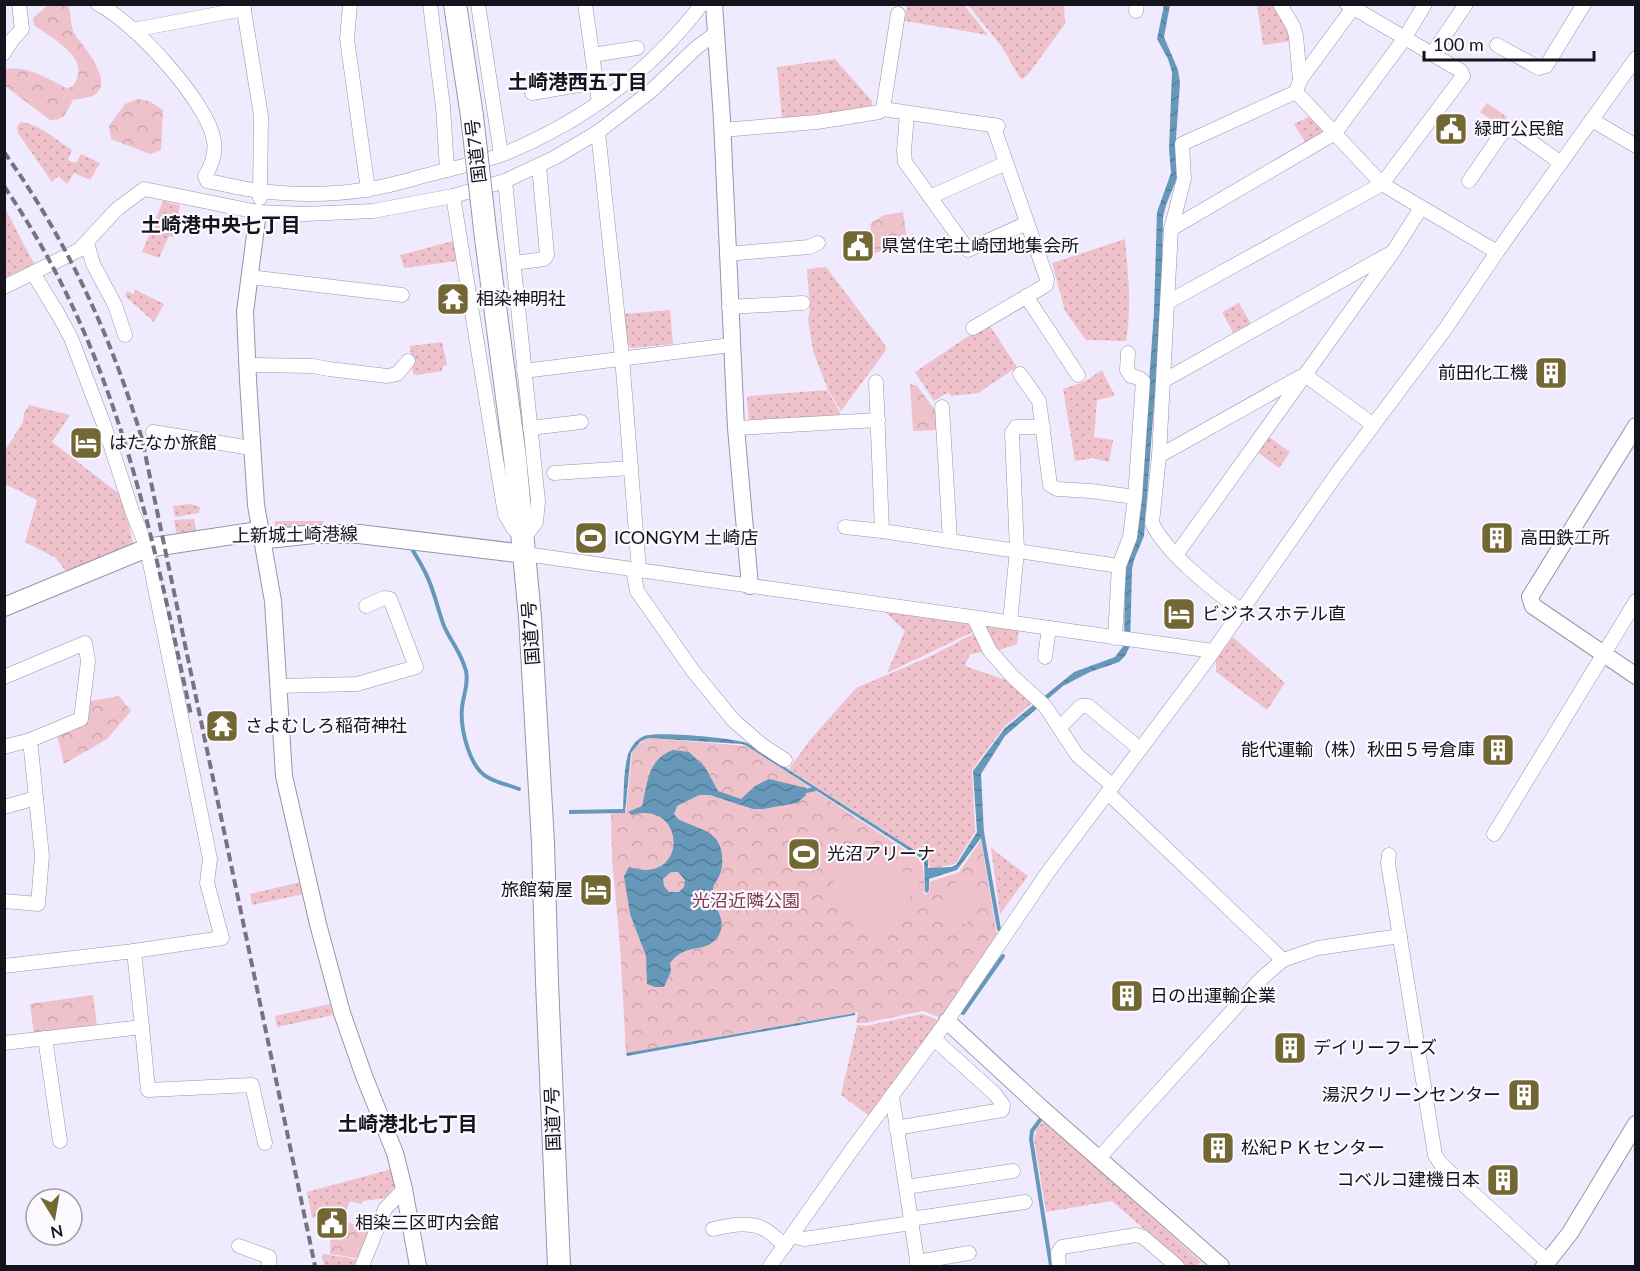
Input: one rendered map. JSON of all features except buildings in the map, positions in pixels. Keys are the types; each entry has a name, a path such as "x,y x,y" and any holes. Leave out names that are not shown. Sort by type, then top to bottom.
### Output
{"highway":[{"name":"国道7号","path":"455,4 472,116 525,546 538,746 559,1266"}],"main road":[{"name":"上新城土崎港線","path":"4,607 147,548 252,532 268,539 314,534 359,534 525,546"}],"street":[{"path":"4,53 22,29 19,4"},
{"path":"98,4 111,11 133,30 177,76 210,128 214,142 213,163 205,176 207,181 260,191 335,193 368,190 447,170 501,154 546,135 599,103 634,76 692,18 702,4"},
{"path":"350,4 347,39 368,190"},
{"path":"430,4 443,107 447,170"},
{"path":"477,4 501,154"},
{"path":"585,4 599,103"},
{"path":"714,4 736,428 750,586"},
{"path":"1280,4 1296,36 1298,86 1335,133 1382,184 1497,252"},
{"path":"1171,229 1335,133 1404,39 1425,4"},
{"path":"1432,54 1466,4"},
{"path":"1497,45 1539,68 1546,66 1584,4"},
{"path":"1168,302 1382,184 1463,76 1461,71 1350,6 1298,86 1182,144 1184,178 1171,229 1159,456 1152,523 1156,532 1176,555 1215,592 1242,611"},
{"path":"133,30 244,7 261,116 260,191 245,312 251,448 260,535 273,601 284,776 318,924 342,1013 395,1153 418,1266"},
{"path":"883,109 898,14"},
{"path":"4,287 79,250 117,209 144,189 258,212 330,214 373,211 453,196 505,181 598,132 651,91 696,48 716,33"},
{"path":"592,55 637,48"},
{"path":"770,1266 947,1021 1048,872 1242,611 1372,424 1446,328 1497,252 1635,58"},
{"path":"532,93 596,82"},
{"path":"722,130 817,122 879,112 883,109 996,126 1006,163 1047,279 1046,285 973,328"},
{"path":"907,114 905,162 968,250 1027,223"},
{"path":"1592,120 1635,146"},
{"path":"1469,182 1502,133 1513,129 1561,164"},
{"path":"598,132 622,357 631,468 637,591 693,671 734,721 784,760"},
{"path":"930,197 1006,163"},
{"path":"514,263 544,259 547,255 539,165"},
{"path":"505,181 538,514 525,546"},
{"path":"453,196 505,514 525,546 636,570 1213,651"},
{"path":"1176,555 1393,252 1421,208"},
{"path":"87,243 93,264 115,305 125,335"},
{"path":"727,254 810,248 818,243"},
{"path":"1163,381 1393,252"},
{"path":"4,966 222,938 207,883 210,859 147,548 71,338 33,273"},
{"path":"249,277 402,295"},
{"path":"1336,284 1359,300"},
{"path":"1026,296 1078,375"},
{"path":"729,307 803,303"},
{"path":"524,371 731,345"},
{"path":"1122,640 1119,566 1130,537 1143,381 1131,376 1127,370 1128,353"},
{"path":"247,365 312,366 387,376 397,374 408,361"},
{"path":"1020,374 1039,400 1050,485 1057,489 1135,496"},
{"path":"1305,375 1372,424"},
{"path":"1159,456 1305,375"},
{"path":"876,382 882,531"},
{"path":"942,407 950,540"},
{"path":"1246,407 1270,422"},
{"path":"736,428 878,420"},
{"path":"530,428 581,422"},
{"path":"1010,622 1017,550 1012,433 1016,426 1043,427"},
{"path":"1635,426 1530,597 1533,606 1635,676"},
{"path":"153,432 251,448"},
{"path":"554,473 631,468"},
{"path":"845,527 950,540 1119,566"},
{"path":"279,686 357,684 416,668 390,599 384,598 366,606"},
{"path":"1494,834 1635,601"},
{"path":"974,618 990,651 1040,702 1077,755 1283,960"},
{"path":"1045,657 1049,628"},
{"path":"4,677 85,643 88,661 81,719 30,740 4,747"},
{"path":"1063,724 1081,706 1088,706 1140,749"},
{"path":"4,901 38,904 42,856 30,740"},
{"path":"4,807 36,798"},
{"path":"1389,855 1388,863 1436,1155 1442,1164 1546,1264 1570,1233 1635,1124"},
{"path":"1099,1158 1262,978 1283,960 1318,948 1400,936"},
{"path":"134,951 148,1090 252,1085 265,1143"},
{"path":"947,1021 1221,1266"},
{"path":"4,1043 142,1027"},
{"path":"45,1038 60,1141"},
{"path":"896,1128 1002,1110 1003,1105 995,1094 934,1039"},
{"path":"892,1096 917,1264 969,1253"},
{"path":"906,1186 1013,1170"},
{"path":"363,1266 385,1209 404,1189"},
{"path":"713,1229 737,1225 753,1226 763,1228 789,1241 1025,1202"},
{"path":"1059,1266 1058,1253 1062,1247 1136,1235 1143,1237 1177,1266"},
{"path":"239,1246 269,1257 269,1266"}],"green space":[{"path":"48,5 68,5 74,32 97,67 101,84 99,91 92,96 73,100 67,112 55,120 50,120 5,86 6,69 14,68 45,77 66,88 72,87 78,77 75,59 69,51 34,25 33,18"},
{"path":"907,5 964,5 988,35 905,21"},
{"path":"968,5 1064,5 1065,24 1023,79 1020,78 1002,47"},
{"path":"1257,5 1275,5 1291,32 1293,41 1263,45"},
{"path":"835,59 872,101 872,107 782,119 777,67"},
{"path":"137,99 149,101 163,110 161,150 150,154 111,139 109,126 125,104"},
{"path":"1487,103 1507,117 1500,126 1480,112"},
{"path":"1310,116 1328,134 1307,145 1294,124"},
{"path":"20,122 41,129 72,150 68,160 76,163 81,154 100,163 90,180 74,173 67,184 58,176 52,182 18,133 17,127"},
{"path":"163,201 180,205 174,237 169,236 159,258 142,252"},
{"path":"5,208 34,264 4,278"},
{"path":"903,212 909,252 897,254 896,249 874,253 870,224 884,215"},
{"path":"1125,239 1129,303 1126,341 1086,340 1065,311 1052,263"},
{"path":"453,241 457,261 404,268 400,255"},
{"path":"826,267 885,345 886,350 841,411 828,390 813,351 808,320 810,309 807,269"},
{"path":"136,290 164,304 154,322 125,296 127,291 133,294"},
{"path":"1239,303 1252,326 1235,336 1222,312"},
{"path":"670,310 673,344 632,348 626,344 623,314"},
{"path":"988,323 1017,367 978,393 951,396 948,392 934,401 915,372"},
{"path":"442,342 447,365 443,366 442,371 413,374 410,346"},
{"path":"1102,370 1115,396 1097,400 1094,437 1113,440 1109,462 1093,458 1075,461 1063,389 1084,382"},
{"path":"910,384 917,386 940,417 941,430 913,431"},
{"path":"827,390 840,412 840,417 749,422 747,398 750,396"},
{"path":"29,405 70,415 52,442 122,496 134,547 67,573 56,558 25,542 37,500 5,484 4,452 23,422 24,413"},
{"path":"1269,437 1290,452 1279,468 1257,452"},
{"path":"190,504 200,507 199,513 175,517 173,506"},
{"path":"194,519 197,534 177,537 174,520"},
{"path":"275,521 323,521 323,528 294,529 275,526"},
{"path":"884,611 972,623 975,631 887,673 905,631"},
{"path":"983,625 1019,630 1017,644 994,652"},
{"path":"975,633 985,652 970,654 965,666 1009,681 1032,703 1004,727 972,770 975,832 955,864 931,869 928,859 789,769 810,740 856,688 929,657"},
{"path":"1233,637 1285,683 1267,710 1216,672 1216,660"},
{"path":"119,696 131,711 107,739 64,764 57,734 86,721 90,701"},
{"name":"光沼近隣公園","path":"648,738 747,746 922,861 925,890 923,892 926,895 930,890 929,882 959,872 981,840 998,941 943,1019 923,1011 856,1023 858,1012 626,1053 612,859 611,814 626,812 632,754 634,748"},
{"path":"861,842 920,883 879,940 822,899"},
{"path":"991,848 1028,876 1000,914"},
{"path":"301,882 304,894 252,905 250,894"},
{"path":"956,882 983,901 966,925 938,906"},
{"path":"93,995 97,1026 34,1035 30,1004"},
{"path":"330,1004 333,1015 277,1027 275,1016"},
{"path":"922,1014 941,1021 874,1112 868,1115 841,1095 857,1025 866,1026"},
{"path":"1045,1120 1201,1262 1196,1266 1186,1266 1112,1201 1046,1212 1034,1139 1037,1128"},
{"path":"392,1169 396,1184 385,1198 363,1201 361,1204 350,1201 344,1217 312,1218 307,1192"},
{"path":"346,1222 372,1230 362,1259 330,1254 331,1230 345,1230"},
{"path":"324,1254 361,1260 359,1266 324,1266 322,1256"}],"water":[{"path":"1164,5 1170,5 1164,37 1178,70 1180,83 1176,138 1179,173 1163,217 1161,313 1144,536 1132,569 1130,646 1125,656 1119,662 1090,672 1063,686 1005,736 981,774 984,834 957,870 929,879 927,893 925,892 924,860 742,744 648,738 640,742 631,753 625,813 569,814 569,810 623,809 624,777 628,754 632,746 644,736 664,734 727,739 747,743 922,855 928,860 928,868 951,867 956,865 977,832 973,771 1005,728 1074,672 1115,657 1124,645 1125,574 1146,425 1154,312 1157,212 1171,173 1169,149 1172,72 1157,39"},
{"path":"673,750 689,752 705,767 718,791 741,799 755,786 769,779 806,788 806,795 797,803 763,809 753,809 710,795 699,795 677,806 674,814 678,819 707,832 718,841 720,846 722,865 714,885 713,897 722,926 721,932 712,943 682,952 676,957 670,963 671,971 664,987 655,987 647,984 646,956 630,914 624,876 629,867 649,870 663,865 671,855 674,842 671,830 663,819 650,813 632,815 628,812 642,806 650,773 664,754","holes":["671,872 678,872 685,880 684,887 679,892 669,892 664,886 663,879"]},
{"path":"855,1013 855,1015 627,1056 626,1053"}],"waterway":[{"path":"412,549 427,576 444,626 466,671 462,716 464,736 471,757 476,766 489,778 519,789"},
{"path":"806,791 815,789"},
{"path":"982,832 999,929"},
{"path":"963,1013 1003,956"},
{"path":"1040,1120 1032,1131 1031,1139 1051,1266"}],"railway":[{"path":"4,152 48,219 85,290 116,363 142,439 315,1266"},
{"path":"4,186 43,248 75,311 102,375 143,507 191,715"}],"place":[{"name":"緑町公民館","path":"1451,129"},
{"name":"県営住宅土崎団地集会所","path":"858,246"},
{"name":"相染神明社","path":"453,299"},
{"name":"前田化工機","path":"1551,373"},
{"name":"はたなか旅館","path":"86,443"},
{"name":"ICONGYM 土崎店","path":"591,538"},
{"name":"高田鉄工所","path":"1497,538"},
{"name":"ビジネスホテル直","path":"1179,614"},
{"name":"さよむしろ稲荷神社","path":"222,726"},
{"name":"能代運輸（株）秋田５号倉庫","path":"1498,750"},
{"name":"光沼アリーナ","path":"804,854"},
{"name":"旅館菊屋","path":"596,890"},
{"name":"日の出運輸企業","path":"1127,996"},
{"name":"デイリーフーズ","path":"1290,1048"},
{"name":"湯沢クリーンセンター","path":"1524,1095"},
{"name":"松紀ＰＫセンター","path":"1218,1148"},
{"name":"コベルコ建機日本","path":"1503,1180"},
{"name":"相染三区町内会館","path":"332,1223"}],"district":[{"name":"土崎港西五丁目","path":"578,82"},
{"name":"土崎港中央七丁目","path":"221,225"},
{"name":"土崎港北七丁目","path":"408,1124"}]}
